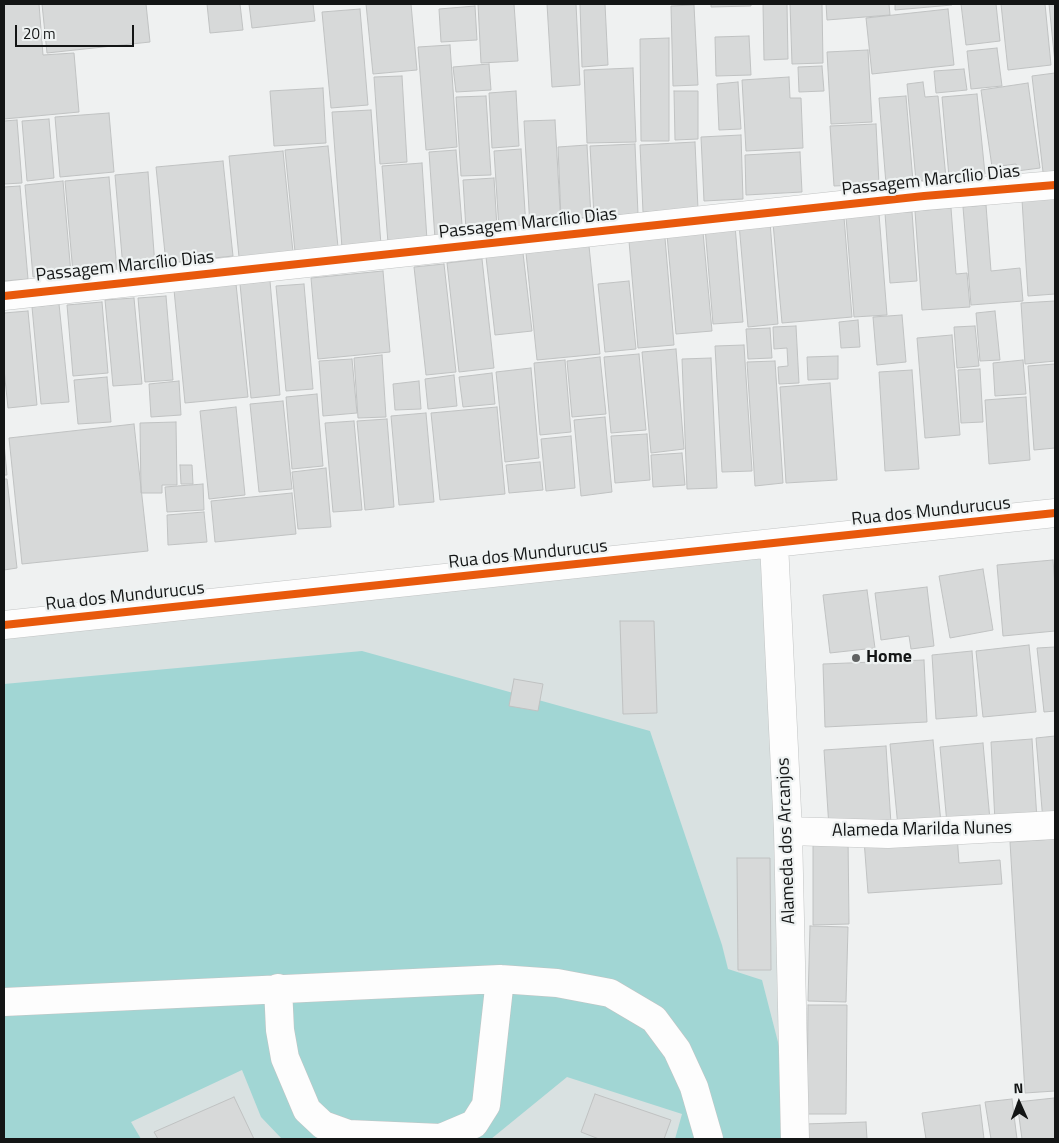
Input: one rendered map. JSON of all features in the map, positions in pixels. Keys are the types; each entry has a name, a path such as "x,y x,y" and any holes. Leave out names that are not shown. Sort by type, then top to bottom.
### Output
{"street":[{"name":"Passagem Marcílio Dias","path":"4,296 924,196 1055,185"},
{"name":"Rua dos Mundurucus","path":"4,625 1055,514"},
{"name":"Alameda dos Arcanjos","path":"774,543 788,831 795,1139"},
{"name":"Alameda Marilda Nunes","path":"788,831 888,834 1055,825"},
{"path":"278,988 280,1030 285,1058 307,1110 323,1125 348,1134 441,1138 474,1124 486,1105 500,979"},
{"path":"4,1002 500,979 557,983 610,993 654,1019 677,1050 694,1087 709,1139"}],"shaded area":[{"path":"774,543 795,1139 4,1139 4,625"},
{"path":"362,651 650,731 722,945 728,969 762,980 788,1081 783,1139 675,1139 682,1114 567,1077 491,1139 282,1139 261,1117 242,1070 131,1122 141,1139 4,1139 4,684"}],"building":[{"path":"4,4 39,4 43,55 74,53 79,112 4,119"},
{"path":"42,4 146,4 150,42 47,53"},
{"path":"207,4 240,4 243,30 210,33"},
{"path":"249,4 313,4 315,21 252,28"},
{"path":"366,4 411,4 417,70 373,74"},
{"path":"478,4 514,4 518,61 481,63"},
{"path":"547,4 576,4 580,85 552,87"},
{"path":"580,4 605,4 608,65 582,67"},
{"path":"711,4 751,4 751,6 711,7"},
{"path":"763,4 787,4 788,59 764,60"},
{"path":"790,4 822,4 823,63 792,64"},
{"path":"826,4 889,4 890,15 827,20"},
{"path":"895,4 952,4 952,5 895,10"},
{"path":"961,4 996,4 1000,41 966,45"},
{"path":"1001,4 1045,4 1051,65 1008,70"},
{"path":"1049,4 1055,4 1055,63"},
{"path":"694,5 698,85 673,86 671,6"},
{"path":"475,6 477,40 441,42 439,9"},
{"path":"360,9 368,105 331,108 322,12"},
{"path":"948,9 954,65 872,74 866,18"},
{"path":"749,36 751,75 716,76 715,37"},
{"path":"669,38 669,141 641,141 640,39"},
{"path":"450,45 457,147 426,150 418,47"},
{"path":"997,48 1002,86 971,89 967,51"},
{"path":"868,50 872,122 831,124 827,52"},
{"path":"489,64 491,90 456,92 453,67"},
{"path":"822,66 824,91 799,92 798,67"},
{"path":"633,68 636,142 587,143 584,70"},
{"path":"964,69 967,90 936,93 934,71"},
{"path":"1055,73 1055,171 1043,172 1032,76"},
{"path":"402,76 407,162 380,164 374,77"},
{"path":"789,77 790,98 801,98 803,148 746,151 742,80"},
{"path":"738,82 741,129 719,130 717,84"},
{"path":"923,82 925,97 938,96 946,178 916,181 907,84"},
{"path":"1028,83 1040,168 1017,171 1016,164 992,167 981,90"},
{"path":"323,88 326,143 274,146 270,91"},
{"path":"516,91 519,146 492,148 489,93"},
{"path":"674,91 698,91 698,139 675,140"},
{"path":"977,94 985,174 949,177 942,97"},
{"path":"486,96 491,175 461,176 456,97"},
{"path":"906,96 913,182 886,184 879,98"},
{"path":"371,110 381,245 342,248 332,112"},
{"path":"109,113 114,172 60,177 55,117"},
{"path":"49,119 54,178 27,181 22,121"},
{"path":"17,120 22,183 4,184 4,121"},
{"path":"555,120 561,226 530,228 524,121"},
{"path":"876,124 879,184 834,186 830,126"},
{"path":"741,135 743,199 704,201 701,137"},
{"path":"695,142 698,209 643,212 640,145"},
{"path":"635,144 638,214 594,216 590,146"},
{"path":"587,145 591,217 561,219 558,147"},
{"path":"328,146 338,247 295,252 285,150"},
{"path":"521,149 526,227 499,229 494,151"},
{"path":"456,150 463,237 435,239 429,152"},
{"path":"283,151 293,252 239,257 229,156"},
{"path":"800,152 802,192 746,195 745,155"},
{"path":"223,161 233,256 166,263 156,167"},
{"path":"422,163 427,240 388,243 382,166"},
{"path":"148,172 155,266 123,268 115,175"},
{"path":"109,177 117,270 73,273 65,181"},
{"path":"494,178 497,228 466,230 463,180"},
{"path":"63,181 71,274 33,277 25,185"},
{"path":"20,186 28,279 4,281 4,187"},
{"path":"1055,198 1055,294 1028,296 1022,200"},
{"path":"986,205 991,271 1020,268 1023,301 971,305 963,207"},
{"path":"951,208 956,274 967,273 970,307 922,310 915,211"},
{"path":"912,212 917,281 890,283 885,213"},
{"path":"879,214 887,315 854,317 846,217"},
{"path":"844,217 852,317 782,323 773,223"},
{"path":"770,222 778,324 748,327 739,224"},
{"path":"735,225 743,322 713,324 705,227"},
{"path":"703,232 712,331 676,334 667,235"},
{"path":"665,238 674,345 638,348 629,241"},
{"path":"589,246 600,354 537,360 526,253"},
{"path":"523,253 532,331 495,335 486,257"},
{"path":"482,259 494,368 459,372 447,263"},
{"path":"444,264 456,372 426,375 414,267"},
{"path":"383,271 390,352 318,359 311,278"},
{"path":"270,281 280,395 251,398 240,284"},
{"path":"629,281 636,349 605,352 598,284"},
{"path":"236,284 248,397 185,403 174,290"},
{"path":"304,284 313,389 286,391 276,286"},
{"path":"166,296 173,380 145,382 138,298"},
{"path":"134,298 142,384 113,386 105,300"},
{"path":"1055,301 1055,361 1025,364 1021,303"},
{"path":"102,302 108,373 73,376 67,305"},
{"path":"59,304 69,402 41,404 32,307"},
{"path":"28,311 37,405 8,408 4,369 4,313"},
{"path":"995,311 1000,360 980,361 976,313"},
{"path":"902,315 906,362 877,365 873,317"},
{"path":"858,320 860,347 841,348 839,322"},
{"path":"796,326 799,383 779,384 778,367 788,366 787,348 774,349 773,327"},
{"path":"975,326 979,366 957,368 954,327"},
{"path":"770,328 772,358 748,359 746,329"},
{"path":"952,335 960,435 925,438 917,338"},
{"path":"744,345 752,471 722,472 715,346"},
{"path":"676,349 684,449 651,453 642,352"},
{"path":"639,354 646,430 611,433 604,357"},
{"path":"382,355 386,417 358,418 354,358"},
{"path":"838,356 838,379 808,380 807,357"},
{"path":"600,357 606,414 572,417 567,361"},
{"path":"711,358 717,488 687,489 682,359"},
{"path":"352,359 357,413 323,416 319,361"},
{"path":"565,360 571,432 540,435 534,363"},
{"path":"1023,360 1026,394 995,396 993,363"},
{"path":"775,361 783,483 755,486 747,362"},
{"path":"1055,364 1055,448 1034,450 1028,366"},
{"path":"531,368 539,458 505,462 496,372"},
{"path":"980,369 983,422 961,423 958,370"},
{"path":"912,370 919,469 885,471 879,372"},
{"path":"492,373 495,404 463,407 459,377"},
{"path":"454,375 457,406 428,409 425,379"},
{"path":"107,377 111,422 78,424 74,380"},
{"path":"179,381 181,415 151,417 149,384"},
{"path":"419,381 421,409 395,410 393,384"},
{"path":"830,383 837,480 786,483 780,387"},
{"path":"317,394 323,466 292,469 286,397"},
{"path":"1026,397 1030,460 989,464 985,400"},
{"path":"283,401 292,489 259,492 250,404"},
{"path":"236,407 245,495 209,499 200,411"},
{"path":"497,407 505,494 440,500 431,413"},
{"path":"426,413 434,502 399,505 391,416"},
{"path":"605,417 612,492 581,496 574,420"},
{"path":"387,419 394,507 365,510 357,421"},
{"path":"354,421 362,510 333,512 325,423"},
{"path":"176,422 177,485 162,485 162,493 141,493 140,423"},
{"path":"134,424 148,551 22,564 9,438"},
{"path":"647,434 650,480 615,483 611,436"},
{"path":"571,436 575,488 546,491 541,439"},
{"path":"4,443 7,475 4,475"},
{"path":"682,453 685,485 653,487 651,455"},
{"path":"540,462 543,490 509,493 506,465"},
{"path":"180,465 192,465 193,484 181,484"},
{"path":"326,468 331,527 298,529 292,472"},
{"path":"4,479 7,479 17,568 4,570"},
{"path":"203,484 204,510 167,512 165,487"},
{"path":"292,493 296,534 215,542 211,501"},
{"path":"204,512 207,542 168,545 167,515"},
{"path":"1053,560 1055,631 1003,636 997,565"},
{"path":"983,569 993,630 950,638 939,576"},
{"path":"927,587 934,646 911,649 909,636 881,640 875,593"},
{"path":"867,590 875,648 830,653 823,595"},
{"path":"620,621 654,621 657,713 623,714"},
{"path":"1029,645 1036,712 983,717 976,651"},
{"path":"1055,647 1055,711 1044,712 1037,648"},
{"path":"972,651 977,716 936,719 932,655"},
{"path":"924,660 927,722 825,727 823,664"},
{"path":"514,679 543,684 538,711 509,706"},
{"path":"1055,736 1055,820 1043,821 1036,738"},
{"path":"1032,739 1037,820 995,822 991,742"},
{"path":"933,740 941,823 898,827 890,744"},
{"path":"983,743 990,820 947,824 940,747"},
{"path":"886,746 891,824 829,828 824,750"},
{"path":"957,834 959,863 1000,860 1002,884 868,893 864,840"},
{"path":"813,836 848,836 849,924 813,925"},
{"path":"1055,839 1055,1091 1025,1093 1010,842"},
{"path":"737,858 770,858 771,970 738,970"},
{"path":"810,926 848,927 846,1002 808,1001"},
{"path":"808,1005 847,1005 846,1114 807,1114"},
{"path":"595,1094 671,1120 664,1139 599,1139 581,1132"},
{"path":"234,1097 254,1139 158,1139 154,1132"},
{"path":"1054,1098 1055,1139 1022,1139 1017,1102"},
{"path":"1012,1099 1017,1139 991,1139 985,1102"},
{"path":"980,1105 984,1139 926,1139 922,1113"},
{"path":"866,1122 867,1139 805,1139 804,1124"}],"cycle path":[{"path":"4,296 924,196 1055,185"},
{"path":"4,625 1055,513"}],"place":[{"name":"Home","path":"856,658"}]}
